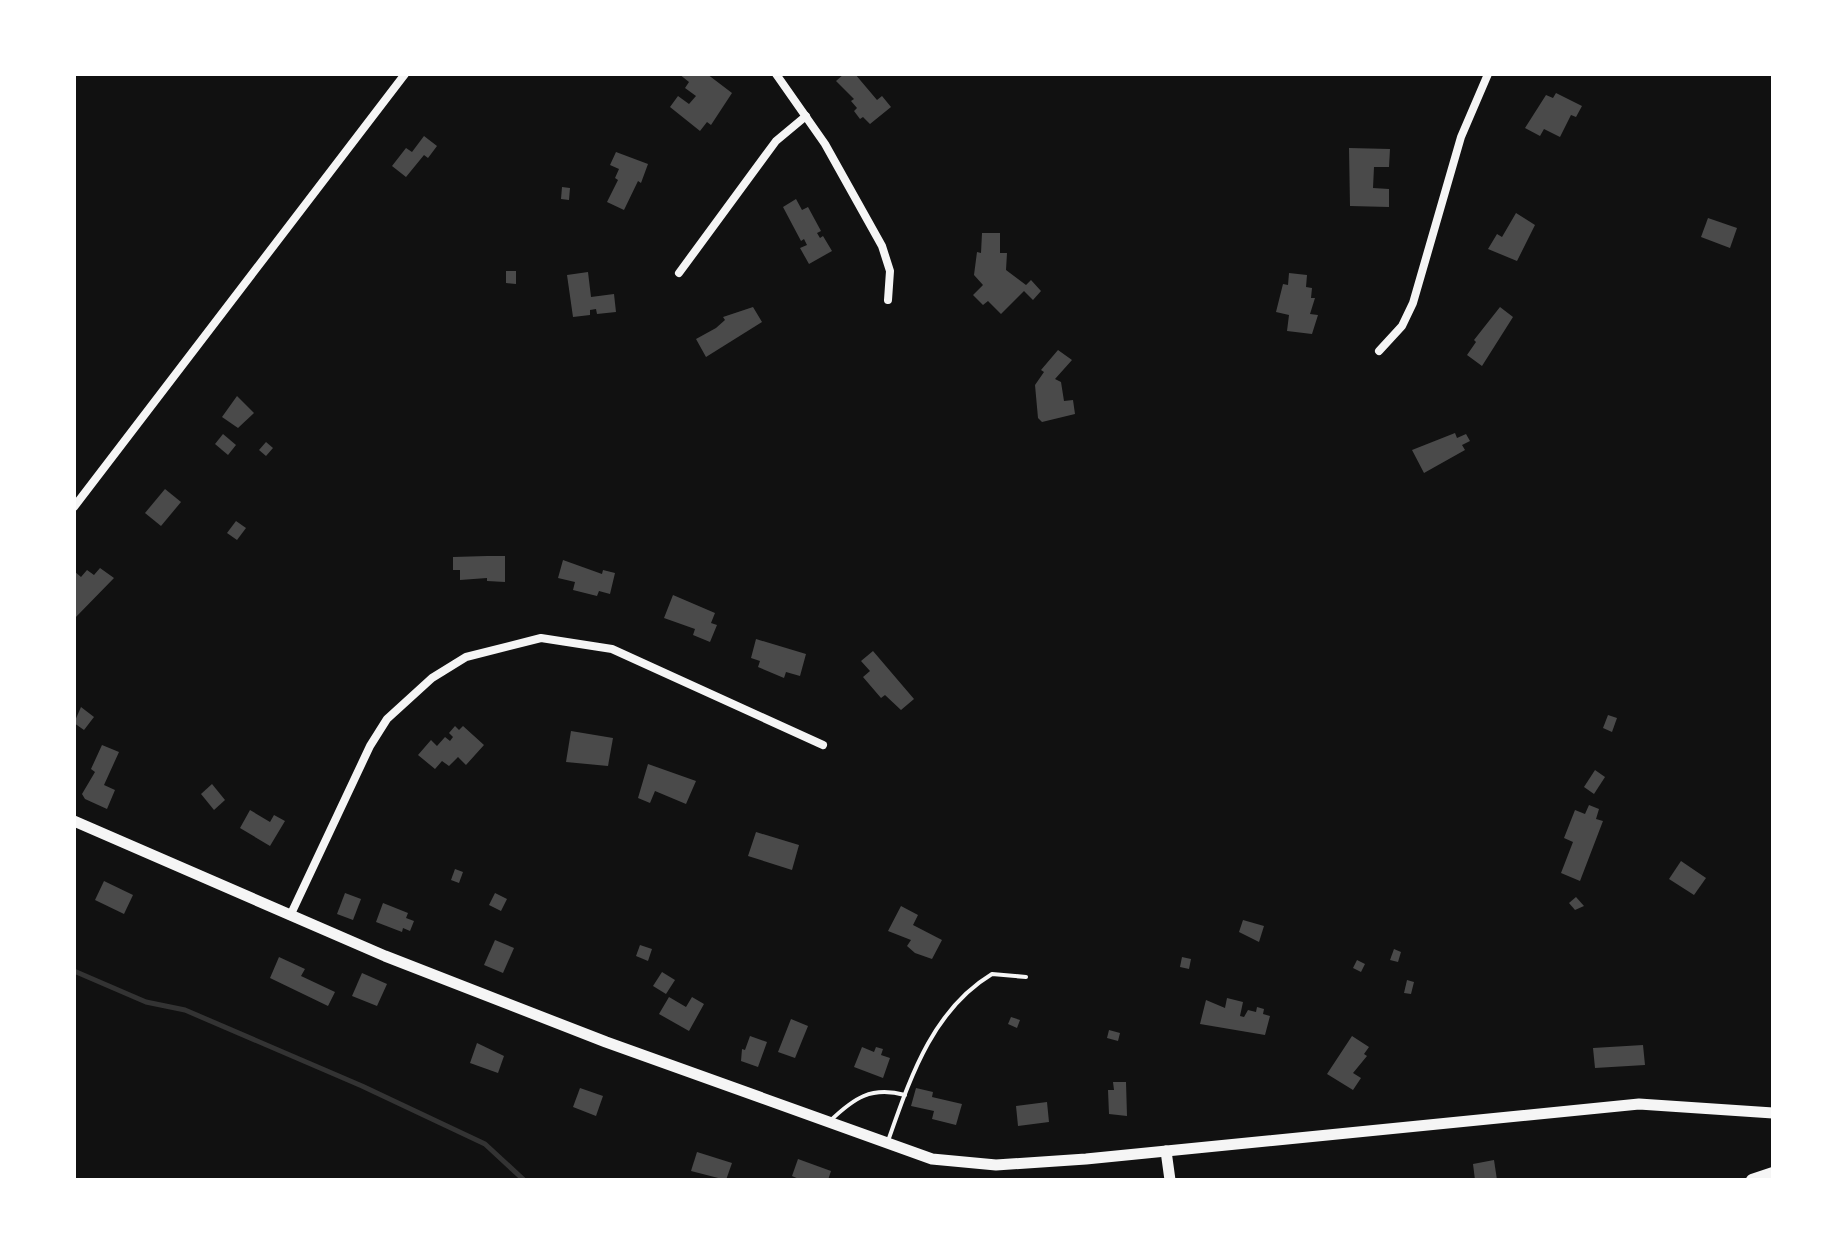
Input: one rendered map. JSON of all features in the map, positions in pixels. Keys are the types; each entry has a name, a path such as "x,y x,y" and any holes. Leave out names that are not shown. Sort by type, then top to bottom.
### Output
{"main road":[{"path":"1752,1180 1773,1173"}],"street":[{"path":"74,507 405,74"},
{"path":"776,74 806,116 887,258 888,300"},
{"path":"1379,351 1402,326 1413,303 1461,137 1488,74"},
{"path":"679,273 776,141 806,116"},
{"path":"290,916 370,746 387,719 432,678 478,653 541,638 612,649 823,745"},
{"path":"74,821 290,916 606,1042 932,1159 996,1165 1639,1104 1773,1113"},
{"path":"1166,1151 1170,1180"}],"lane":[{"path":"888,1144 917,1064 952,1006 992,974 1026,977"},
{"path":"829,1122 849,1103 882,1089 905,1095"}],"building":[{"path":"679,74 707,74 732,93 711,125 707,122 700,131 670,107 678,96 689,104 696,96 685,88 689,82"},
{"path":"844,74 855,74 877,100 882,96 891,107 870,124 863,117 860,119 851,101 854,99 836,81"},
{"path":"1556,93 1582,106 1576,117 1571,115 1560,137 1544,129 1540,136 1525,128 1546,95 1553,98"},
{"path":"424,136 437,146 428,158 424,155 406,177 392,166 406,148 412,152"},
{"path":"1349,148 1390,149 1389,167 1374,167 1373,188 1389,189 1389,207 1350,206"},
{"path":"616,152 648,164 641,183 638,181 624,210 607,202 618,180 615,178 619,169 610,165"},
{"path":"562,187 570,188 569,200 561,199"},
{"path":"796,199 802,210 808,207 821,231 817,233 820,238 823,236 832,251 809,264 800,248 807,245 804,239 801,241 783,207"},
{"path":"1516,213 1535,225 1517,261 1488,249 1497,234 1502,237"},
{"path":"1708,218 1737,228 1730,248 1701,237"},
{"path":"982,233 1000,233 1000,253 1007,253 1006,270 1026,285 1031,280 1041,291 1033,300 1024,291 1001,314 988,301 983,305 973,295 983,285 974,275 977,252 981,253"},
{"path":"506,271 516,271 516,284 506,283"},
{"path":"588,272 591,297 614,294 616,312 597,314 596,309 590,310 590,315 573,317 567,275"},
{"path":"1289,273 1307,275 1306,287 1312,288 1311,298 1315,298 1310,314 1318,315 1312,334 1287,331 1289,315 1276,312 1283,284 1288,285"},
{"path":"753,307 762,322 706,357 696,339 716,328 725,320 723,317"},
{"path":"1500,307 1513,317 1482,366 1467,355 1476,342 1474,340"},
{"path":"1058,350 1072,360 1055,379 1061,382 1064,401 1073,400 1075,414 1042,422 1038,418 1035,385 1044,372 1041,370"},
{"path":"237,396 254,413 238,428 222,417"},
{"path":"1455,433 1457,438 1466,434 1470,441 1462,445 1465,450 1424,473 1412,450"},
{"path":"223,434 236,445 228,455 215,444"},
{"path":"266,442 273,448 266,456 259,450"},
{"path":"165,489 181,502 161,526 145,513"},
{"path":"236,521 246,528 237,540 227,533"},
{"path":"505,556 505,582 487,581 487,578 460,580 460,570 453,570 453,557"},
{"path":"563,560 602,574 603,570 615,573 610,594 599,591 597,596 573,590 575,582 558,578"},
{"path":"100,568 114,578 74,619 74,571 81,577 87,570 94,575"},
{"path":"673,595 715,613 711,623 717,625 710,642 693,635 695,629 664,618"},
{"path":"756,639 806,654 800,676 786,672 784,678 758,667 760,661 751,658"},
{"path":"873,651 914,699 901,710 885,695 881,698 863,677 870,671 861,661"},
{"path":"81,707 94,717 84,730 74,723"},
{"path":"1608,715 1617,718 1612,732 1603,728"},
{"path":"455,726 459,730 463,726 484,745 466,765 458,757 449,766 442,761 435,769 418,755 431,740 437,746 445,737 450,741 453,737 449,733"},
{"path":"571,731 613,738 608,766 566,762"},
{"path":"102,745 119,752 104,785 115,790 107,809 85,799 82,794 95,772 91,769"},
{"path":"648,764 696,781 686,804 655,791 650,803 638,798"},
{"path":"1595,770 1605,777 1594,794 1584,787"},
{"path":"212,784 225,800 214,810 201,794"},
{"path":"1589,805 1599,809 1596,819 1603,821 1580,881 1561,873 1573,842 1564,838 1575,810 1585,814"},
{"path":"250,810 270,822 274,815 285,821 270,846 240,828"},
{"path":"756,832 799,845 792,870 748,856"},
{"path":"1681,861 1706,878 1694,895 1669,879"},
{"path":"455,869 463,872 459,883 451,880"},
{"path":"104,881 133,895 124,914 95,900"},
{"path":"345,893 361,899 353,920 337,914"},
{"path":"495,893 507,899 501,911 489,905"},
{"path":"1576,897 1584,906 1575,910 1569,903"},
{"path":"383,903 408,913 406,918 414,921 410,931 403,928 402,932 376,922"},
{"path":"901,906 918,915 913,925 942,940 932,959 915,953 907,946 911,940 888,931"},
{"path":"1243,920 1264,926 1259,942 1239,932"},
{"path":"495,940 514,948 503,973 484,965"},
{"path":"640,945 652,949 648,961 636,956"},
{"path":"1394,949 1401,952 1398,962 1390,960"},
{"path":"279,957 305,969 301,976 335,992 328,1006 270,978"},
{"path":"1182,957 1191,959 1189,969 1180,967"},
{"path":"1357,960 1365,964 1361,972 1353,968"},
{"path":"662,972 675,980 666,994 653,986"},
{"path":"362,973 387,984 377,1006 352,996"},
{"path":"1407,980 1414,982 1411,994 1404,993"},
{"path":"669,997 686,1007 692,997 704,1004 689,1031 659,1014"},
{"path":"1227,998 1243,1002 1240,1016 1244,1017 1248,1010 1256,1012 1257,1007 1264,1009 1263,1014 1270,1016 1265,1035 1200,1024 1206,1000 1225,1008"},
{"path":"1011,1017 1020,1020 1017,1028 1008,1024"},
{"path":"791,1019 808,1026 795,1058 778,1052"},
{"path":"1109,1030 1120,1033 1118,1041 1107,1038"},
{"path":"750,1036 767,1042 758,1067 741,1061 742,1049 745,1050"},
{"path":"1352,1036 1369,1047 1364,1054 1367,1056 1353,1073 1361,1078 1353,1090 1327,1074"},
{"path":"477,1043 504,1056 498,1073 470,1063"},
{"path":"1643,1045 1645,1065 1595,1068 1593,1048"},
{"path":"862,1047 874,1052 876,1047 883,1049 881,1055 890,1058 883,1078 854,1067"},
{"path":"1113,1082 1126,1082 1127,1116 1109,1114 1108,1090 1114,1090"},
{"path":"580,1088 603,1096 596,1116 573,1107"},
{"path":"916,1088 933,1092 932,1097 962,1104 956,1125 932,1119 934,1111 911,1106"},
{"path":"1047,1102 1049,1122 1018,1126 1016,1106"},
{"path":"697,1152 732,1163 726,1180 691,1171"},
{"path":"798,1159 831,1171 828,1180 801,1180 792,1176"},
{"path":"1494,1160 1497,1180 1475,1180 1473,1164"}],"waterway":[{"path":"74,971 146,1002 185,1010 362,1086 485,1144 524,1180"}]}
